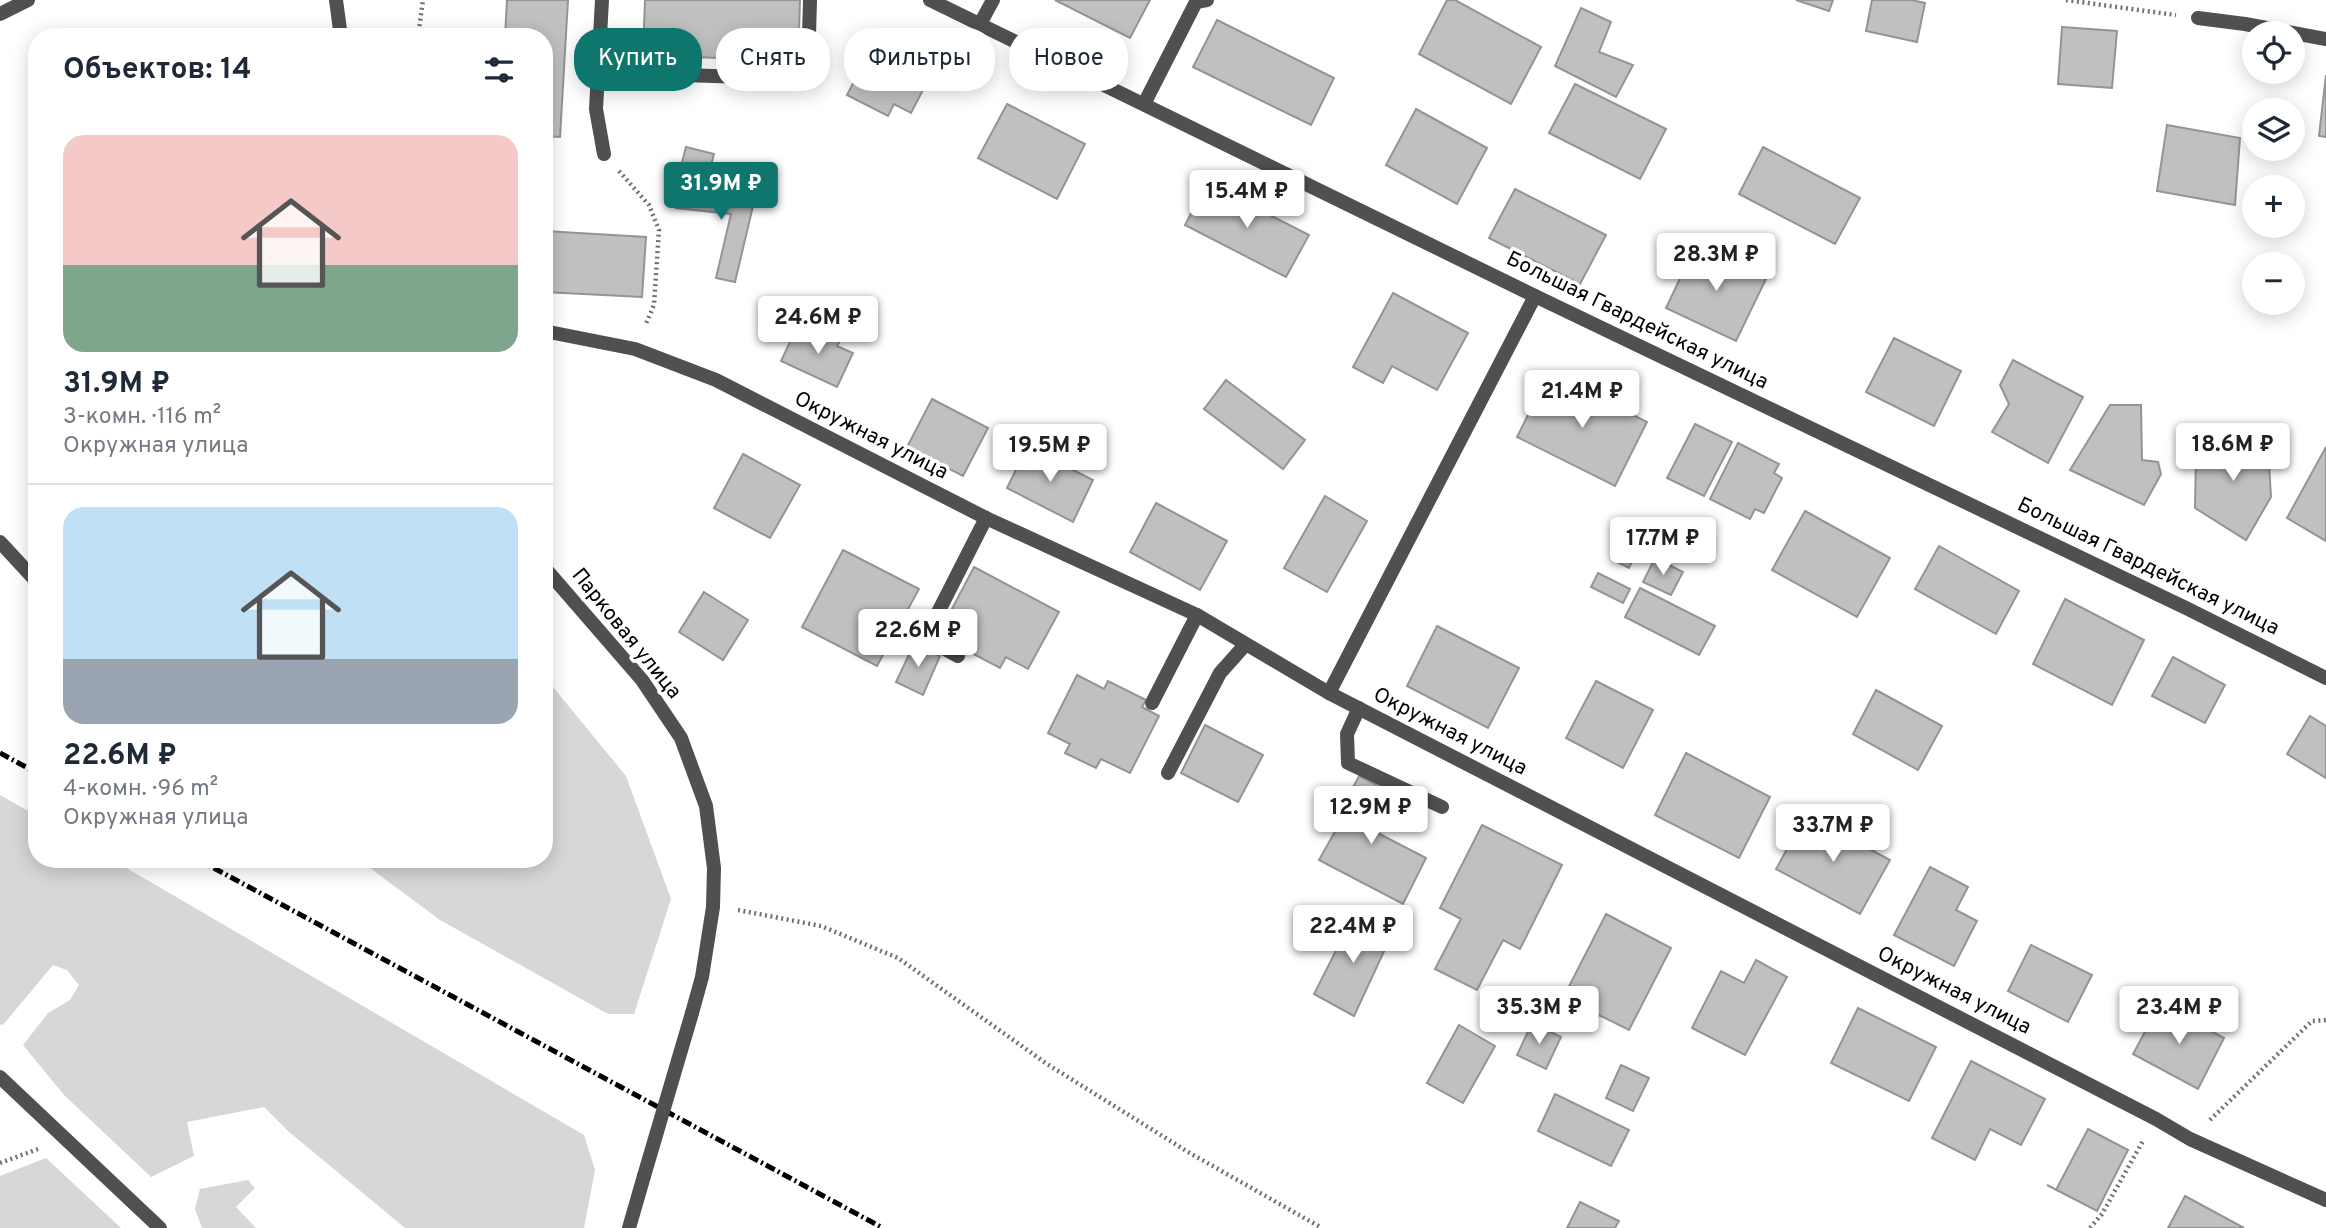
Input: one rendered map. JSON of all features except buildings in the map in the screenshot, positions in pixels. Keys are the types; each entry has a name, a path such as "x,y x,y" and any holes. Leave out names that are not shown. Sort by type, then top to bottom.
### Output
{"street":[{"path":"0,14 28,0"},
{"path":"336,0 340,28"},
{"path":"602,0 596,109 604,154"},
{"path":"702,76 798,79 804,76 808,71 810,0"},
{"name":"Большая Гвардейская улица","path":"930,0 1535,296 2174,601 2326,678"},
{"path":"980,24 993,0"},
{"path":"1144,104 1200,1"},
{"path":"2198,18 2326,39"},
{"path":"1329,693 1535,296"},
{"name":"Окружная улица","path":"553,333 635,349 716,380 986,518 1197,615 1329,693 2190,1139 2326,1200"},
{"path":"958,656 925,638 986,518"},
{"path":"0,542 28,572"},
{"name":"Парковая улица","path":"553,577 642,680 681,737 706,806 714,868 713,907 702,977 629,1228"},
{"path":"1152,703 1197,615"},
{"path":"1168,774 1220,673 1245,645"},
{"path":"1359,708 1347,734 1348,763 1442,807"},
{"path":"0,1077 160,1228"}],"path":[{"path":"419,28 423,0"},
{"path":"2066,0 2198,18"},
{"path":"604,154 649,205 659,230 654,305"},
{"path":"738,910 821,926 898,958 1046,1064 1188,1152 1322,1228"},
{"path":"2190,1139 2312,1021 2326,1020"},
{"path":"2090,1228 2102,1214 2155,1119"},
{"path":"0,1163 39,1149"}],"shaded area":[{"path":"553,687 626,776 671,899 634,1014 608,1014 440,920 370,868 553,868"},
{"path":"0,795 28,811 28,868 126,868 584,1135 595,1170 584,1228 405,1228 288,1131 264,1107 187,1122 194,1156 151,1177 64,1095 23,1045 48,1013 70,1000 79,985 67,970 53,965 3,1025 0,1024"},
{"path":"46,1158 121,1228 0,1228 0,1176"},
{"path":"248,1180 255,1188 236,1207 256,1228 202,1228 195,1209 200,1189"}],"railway":[{"path":"0,753 28,768"},
{"path":"214,868 883,1228"}]}
